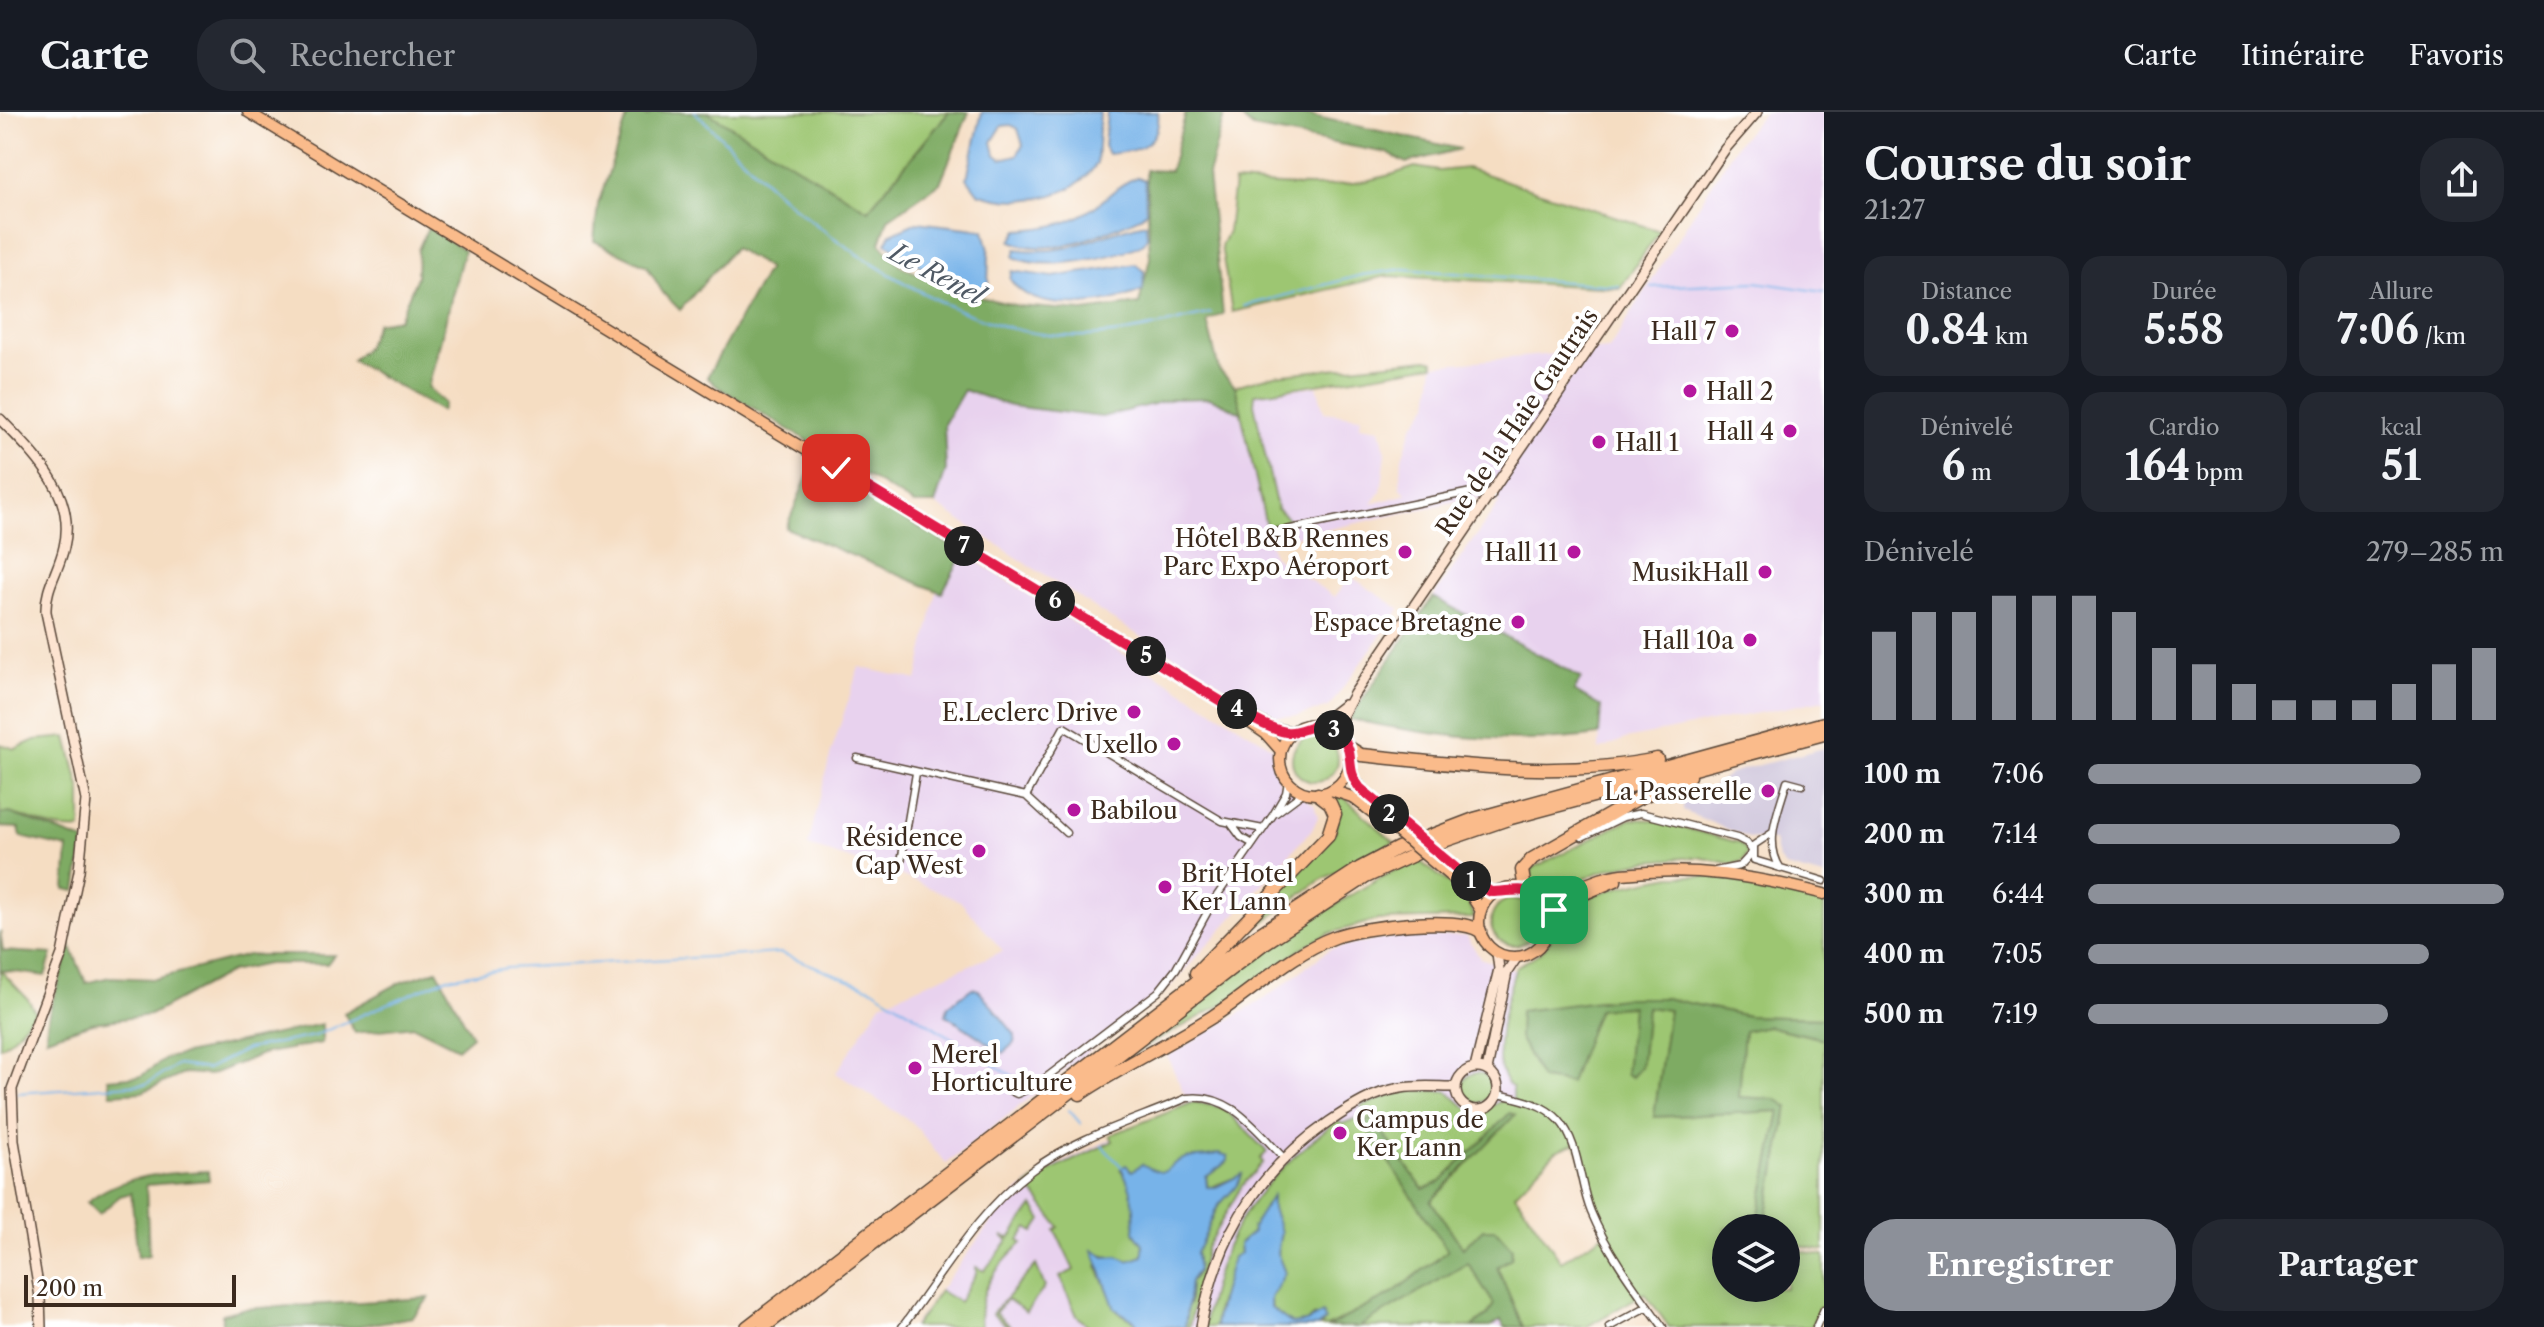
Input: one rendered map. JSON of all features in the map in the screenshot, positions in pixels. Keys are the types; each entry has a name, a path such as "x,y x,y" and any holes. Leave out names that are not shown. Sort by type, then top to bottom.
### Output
{"highway":[{"path":"1348,747 1361,755 1576,770 1655,759 1824,722"},
{"path":"747,1327 1289,912 1398,848 1526,803 1824,722"},
{"path":"1525,890 1522,870 1542,854 1671,783 1824,735"},
{"path":"764,1327 1279,932 1386,867 1441,842 1511,818 1824,735"},
{"path":"992,1138 1189,980 1230,940 1332,829 1333,807 1325,792"},
{"path":"981,1161 1100,1081 1209,1019 1318,944 1375,927 1459,925 1480,931"}],"main road":[{"path":"248,112 1224,703 1273,728 1293,732 1318,725 1341,735 1348,747 1348,770 1366,795 1394,824"},
{"path":"1224,703 1266,734 1281,751"},
{"path":"1293,732 1281,751 1281,767 1288,781 1304,792 1352,797 1480,888 1496,892 1510,888 1525,890 1539,899 1548,918"},
{"path":"1325,792 1348,770"},
{"path":"1443,864 1469,892 1481,911 1480,931 1497,953 1517,957 1541,944 1548,918 1554,910 1586,893 1636,874"},
{"path":"1539,899 1608,877 1685,868 1715,871 1824,894"},
{"path":"1481,911 1496,892"}],"street":[{"name":"Rue de la Haie Gautrais","path":"1341,735 1342,716 1354,694 1492,496 1725,149 1757,112"},
{"path":"0,419 47,468 61,503 64,549 47,590 46,612 86,800 82,856 62,954 12,1089 11,1105 40,1297 41,1327"},
{"path":"1276,532 1476,491 1492,496"},
{"name":"Rue de la Haie Gautrais","path":"1318,725 1333,717 1354,694"},
{"path":"1026,796 1064,727 1232,825 1241,837 1253,844"},
{"path":"857,758 1026,796 1066,833"},
{"path":"900,868 916,773"},
{"path":"1005,1088 1017,1094 1035,1086 1158,992 1176,969 1192,938 1273,815 1286,793 1288,781"},
{"path":"1781,869 1775,857 1772,833 1787,781 1802,785"},
{"path":"1273,815 1304,792"},
{"path":"1542,854 1636,813 1737,838 1747,843 1757,862 1824,881"},
{"path":"1232,825 1263,829"},
{"path":"1715,871 1740,866 1756,843 1772,833"},
{"path":"1765,840 1773,844"},
{"path":"1767,864 1775,857"},
{"path":"1475,1068 1499,969 1497,953"},
{"path":"1487,1070 1507,972 1517,957"},
{"path":"1475,1068 1487,1070 1497,1082 1498,1094 1490,1106 1471,1109 1460,1101 1456,1087 1463,1072 1475,1068"},
{"path":"1201,1327 1207,1289 1228,1232 1257,1187 1284,1158 1327,1123 1368,1098 1401,1088 1456,1087"},
{"path":"1498,1094 1540,1105 1566,1129 1592,1216 1663,1327"},
{"path":"902,1327 989,1211 1014,1184 1057,1154 1187,1098 1202,1096 1230,1106 1284,1158"},
{"path":"1609,1327 1648,1306"},
{"path":"1816,1327 1824,1309"}],"shaded area":[{"path":"1765,112 1824,112 1824,700 1625,739 1599,750 1601,707 1574,691 1581,677 1433,597 1500,502 1472,498 1270,542 1273,556 1335,597 1350,576 1400,609 1329,707 1298,716 1274,716 1110,618 935,504 946,470 944,424 964,390 1010,406 1102,417 1173,399 1210,398 1242,413 1255,394 1317,386 1324,412 1361,417 1360,426 1380,429 1386,454 1381,492 1372,504 1407,494 1400,487 1402,458 1413,426 1429,404 1434,365 1609,349 1737,144"},
{"path":"963,553 1272,747 1280,784 1314,804 1318,817 1313,828 1168,989 946,1164 913,1123 836,1073 881,1003 1003,951 960,901 898,874 808,846 830,756 859,667 917,680 937,591 942,592"},
{"path":"1824,748 1824,877 1785,867 1778,859 1774,841 1749,838 1683,811 1683,801 1707,791 1730,773"},
{"name":"Campus de Ker Lann","path":"1467,936 1480,958 1525,974 1539,1087 1464,1239 1510,1327 912,1327 1001,1209 1027,1184 1057,1165 1188,1102 1167,1056 1266,998 1330,949 1396,937"}],"green space":[{"path":"629,112 641,112 647,117 653,112 707,112 868,210 949,112 969,112 940,183 888,219 880,243 901,266 958,292 1019,306 1083,311 1139,304 1150,258 1146,170 1170,171 1186,112 1225,112 1208,175 1223,314 1207,321 1219,370 1235,386 1242,413 1210,398 1173,399 1102,417 1010,406 964,390 944,424 946,470 935,504 914,504 718,387 707,377 768,268 734,248 680,310 663,293 647,266 594,241 598,204"},
{"path":"707,112 949,112 868,210"},
{"path":"1234,112 1295,112 1460,149 1406,163 1387,153 1253,128"},
{"path":"1415,167 1439,171 1467,168 1660,231 1620,288 1387,276 1232,312 1221,246 1228,231 1234,182 1325,186 1368,181"},
{"path":"428,227 464,250 428,388 444,403 441,411 352,360 366,348 377,323 399,319 417,277 418,250"},
{"path":"1427,359 1434,361 1434,365 1255,394 1254,404 1277,509 1291,521 1266,526 1235,386 1274,375"},
{"path":"812,465 963,553 942,593 786,528"},
{"path":"1433,597 1581,678 1574,691 1601,707 1599,735 1505,740 1411,730 1349,719"},
{"path":"1315,736 1332,742 1338,759 1332,776 1315,782 1298,776 1292,759 1298,742"},
{"path":"67,737 81,792 81,829 57,828 20,816 0,814 0,744 15,749 35,740"},
{"path":"1327,794 1345,798 1394,842 1319,881 1217,957 1335,832 1338,819"},
{"path":"10,813 84,841 76,891 65,889 68,848 21,837 19,828 0,827 0,814"},
{"path":"1630,819 1655,820 1740,843 1748,852 1743,861 1733,864 1698,857 1648,861 1611,868 1550,891 1533,887 1529,878 1533,868"},
{"path":"1417,859 1460,893 1472,909 1474,918 1377,920 1330,933 1308,944 1229,1001 1121,1060 1301,927"},
{"path":"1672,876 1716,876 1824,902 1824,1018 1748,1016 1665,998 1598,1000 1598,1008 1632,1006 1631,1026 1641,1067 1647,1007 1669,1010 1654,1117 1780,1111 1759,1214 1712,1214 1712,1302 1800,1302 1800,1251 1824,1255 1824,1309 1819,1308 1811,1327 1669,1327 1645,1293 1586,1327 1523,1327 1497,1267 1511,1258 1463,1249 1431,1201 1472,1160 1469,1152 1441,1182 1423,1189 1407,1167 1448,1251 1390,1295 1327,1327 1317,1327 1323,1324 1314,1316 1306,1322 1292,1324 1272,1310 1271,1298 1285,1273 1277,1253 1281,1232 1272,1209 1272,1198 1252,1228 1253,1232 1239,1244 1240,1253 1231,1265 1232,1273 1217,1307 1215,1327 1204,1327 1221,1260 1248,1209 1286,1165 1337,1120 1342,1124 1365,1115 1361,1106 1407,1090 1448,1091 1474,1111 1505,1099 1513,1103 1513,1088 1504,1078 1499,1049 1503,1013 1516,967 1546,946 1555,919 1565,909 1593,895","holes":["1576,1143 1605,1234 1561,1261 1515,1194 1556,1151"]},
{"path":"1514,899 1531,905 1537,922 1531,939 1514,945 1497,939 1491,922 1497,905"},
{"path":"0,931 3,951 52,954 45,976 0,970"},
{"path":"70,945 86,983 110,977 155,979 248,955 334,955 327,964 267,964 230,972 150,1015 92,1023 46,1038 49,1015"},
{"path":"0,970 28,999 35,1012 12,1039 0,1047"},
{"path":"437,970 472,1036 458,1048 414,1026 355,1033 344,1013 399,983"},
{"path":"1622,998 1665,998 1748,1016 1824,1018 1824,1039 1767,1026 1744,1031 1739,1097 1776,1099 1788,1107 1767,1214 1759,1214 1780,1111 1654,1117 1669,1010 1647,1007 1641,1067 1632,1077 1626,1074 1632,1006 1598,1009 1570,1083 1541,1079 1519,1037 1520,1011"},
{"path":"322,1024 322,1043 262,1054 210,1075 186,1073 142,1092 111,1094 108,1079 141,1076 167,1058"},
{"path":"1767,1026 1824,1039 1824,1250 1800,1246 1800,1214 1767,1214 1788,1107 1738,1097 1744,1030"},
{"path":"1477,1073 1488,1077 1492,1088 1488,1099 1477,1103 1466,1099 1462,1088 1466,1077"},
{"path":"1194,1102 1224,1108 1267,1152 1260,1159 1263,1162 1241,1187 1206,1248 1189,1327 1185,1327 1184,1309 1189,1304 1190,1281 1198,1273 1196,1252 1218,1207 1242,1175 1208,1188 1206,1177 1226,1163 1203,1157 1181,1160 1165,1172 1144,1165 1132,1171 1121,1170 1130,1184 1135,1209 1135,1234 1143,1244 1143,1256 1131,1261 1102,1255 1097,1266 1118,1312 1135,1321 1138,1327 1089,1327 1077,1316 1060,1277 1074,1270 1055,1230 1059,1227 1035,1195 1025,1188 1040,1176 1113,1141 1110,1135"},
{"path":"1510,1113 1515,1115 1431,1201 1463,1248 1483,1229 1495,1229 1512,1248 1511,1258 1497,1267 1523,1327 1504,1327 1501,1320 1490,1327 1471,1327 1487,1316 1494,1304 1468,1263 1359,1327 1327,1327 1390,1295 1448,1251 1363,1123 1373,1118 1423,1189 1441,1182"},
{"path":"208,1171 209,1180 146,1185 149,1255 138,1257 131,1193 120,1196 99,1214 87,1202 129,1180 160,1174"},
{"path":"1033,1206 1042,1220 1034,1232 1028,1228 1019,1240 1022,1243 990,1280 982,1302 981,1327 914,1327 940,1291 959,1302 976,1274 976,1267 984,1271 1008,1241 1002,1236 1010,1238"},
{"path":"1468,1263 1494,1304 1487,1316 1471,1327 1359,1327"},
{"path":"1036,1265 1045,1287 1026,1312 1007,1299 995,1313 1011,1327 1008,1327 992,1314"},
{"path":"429,1298 413,1317 352,1327 222,1327 222,1314 242,1309"}],"water":[{"path":"982,112 1100,112 1097,163 1087,175 1060,192 1027,199 993,197 978,193 967,178","holes":["1011,125 1018,129 1023,145 1017,155 1002,159 995,154 992,142 1002,126"]},
{"path":"1107,112 1158,112 1156,133 1137,149 1108,154 1104,146"},
{"path":"1138,177 1145,180 1146,212 1142,216 1095,236 1060,246 1026,246 1011,241 1018,230 1049,227 1077,217 1121,185"},
{"path":"917,222 984,230 989,250 988,291 975,291 949,283 886,243 891,234"},
{"path":"1146,223 1144,243 1116,254 1060,263 1014,257 1016,249 1036,251 1069,247"},
{"path":"1136,264 1144,271 1143,290 1092,303 1053,303 1036,299 1021,291 1010,279 1012,271 1053,277"},
{"path":"972,988 979,990 1015,1035 1014,1043 1003,1053 946,1015 948,1006"},
{"path":"1218,1153 1228,1156 1228,1161 1206,1177 1207,1187 1216,1187 1242,1174 1238,1184 1215,1211 1196,1252 1198,1270 1190,1281 1185,1327 1138,1327 1135,1321 1115,1309 1093,1250 1105,1257 1118,1256 1128,1261 1143,1256 1143,1244 1134,1232 1131,1191 1121,1168 1126,1165 1132,1171 1142,1164 1163,1172 1186,1158"},
{"path":"1272,1196 1272,1209 1281,1232 1277,1253 1285,1273 1271,1298 1271,1308 1292,1324 1306,1322 1323,1313 1325,1321 1317,1327 1215,1327 1233,1257 1240,1253 1239,1244 1253,1232 1252,1228"}],"waterway":[{"name":"Le Renel","path":"695,112 763,179 814,223 910,286 981,319 1049,335 1090,336 1131,331 1211,313"},
{"name":"Le Renel","path":"1244,306 1362,275 1404,269 1619,286"},
{"name":"Le Renel","path":"1651,287 1756,282 1824,292"},
{"path":"17,1093 146,1084 178,1065 207,1069 247,1049 314,1036 447,978 507,968 781,953 873,989 1027,1085"},
{"path":"1069,1110 1081,1124"},
{"path":"1102,1146 1122,1167"}],"place":[{"name":"Hall 7","path":"1732,331"},
{"name":"Hall 2","path":"1690,391"},
{"name":"Hall 4","path":"1790,431"},
{"name":"Hall 1","path":"1599,442"},
{"name":"Hôtel B&B Rennes Parc Expo Aéroport","path":"1405,552"},
{"name":"Hall 11","path":"1574,552"},
{"name":"MusikHall","path":"1765,572"},
{"name":"Espace Bretagne","path":"1518,622"},
{"name":"Hall 10a","path":"1750,640"},
{"name":"E.Leclerc Drive","path":"1134,712"},
{"name":"Uxello","path":"1174,744"},
{"name":"La Passerelle","path":"1768,791"},
{"name":"Babilou","path":"1074,810"},
{"name":"Résidence Cap West","path":"979,851"},
{"name":"Brit Hotel Ker Lann","path":"1165,887"},
{"name":"Merel Horticulture","path":"915,1068"},
{"name":"Campus de Ker Lann","path":"1340,1133"}],"route":[{"path":"836,468 1224,703 1281,731 1293,732 1313,724 1333,729 1346,743 1350,757 1348,770 1366,795 1480,888 1491,892 1510,888 1525,890 1539,899 1548,918 1554,910"}]}
